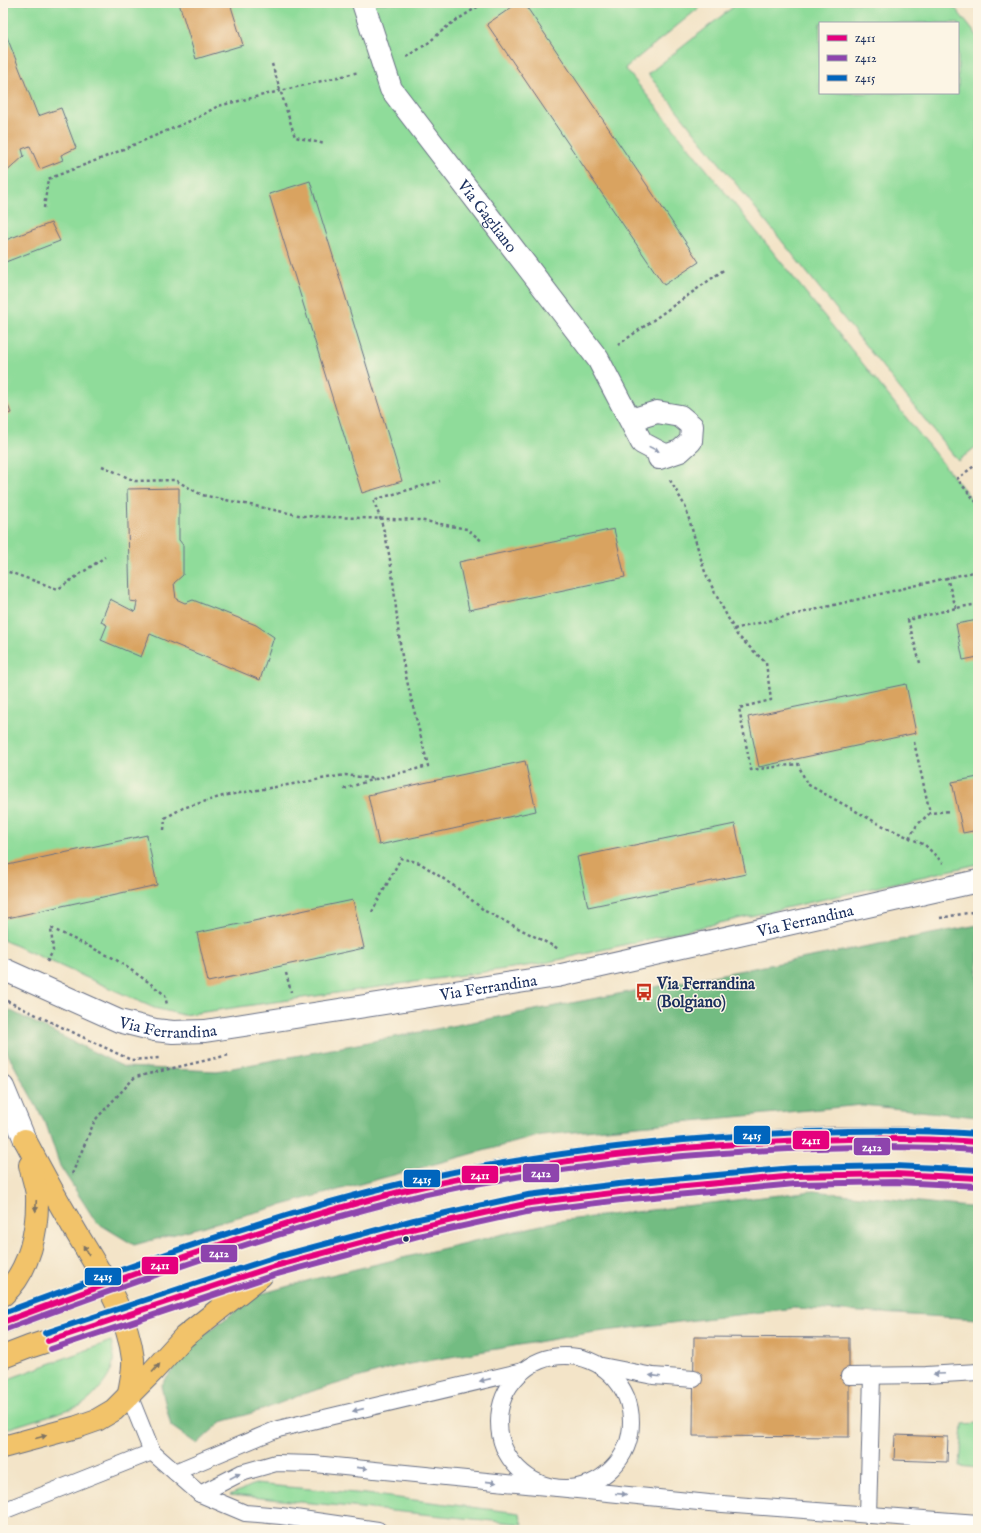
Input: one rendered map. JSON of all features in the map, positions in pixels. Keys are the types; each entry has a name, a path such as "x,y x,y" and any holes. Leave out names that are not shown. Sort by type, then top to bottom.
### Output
{"main road":[{"path":"3,1322 106,1283 267,1230 399,1193 459,1179 572,1160 686,1148 791,1140 882,1138 978,1142"},
{"path":"25,1140 67,1218 106,1283 122,1316 129,1335 133,1361 128,1395"},
{"path":"3,1295 11,1288 24,1266 32,1245 37,1194 25,1140"},
{"path":"3,1357 275,1266 416,1228 530,1204 620,1192 795,1176 895,1174 978,1178"},
{"path":"3,1447 78,1427 97,1420 114,1410 153,1371 184,1336 275,1266"}],"street":[{"name":"Via Gagliano","path":"363,3 391,89 598,359 642,443 661,453 659,458"},
{"path":"631,420 657,412 680,416 692,426 691,441 680,451 659,458"},
{"name":"Via Ferrandina","path":"3,969 119,1021 149,1029 173,1032 205,1031 557,976 971,883"},
{"path":"3,1087 25,1140"}],"lane":[{"path":"559,1355 588,1359 601,1366 618,1380 628,1399 633,1420 629,1442 619,1461 604,1476 584,1486 562,1489 542,1485 525,1475 511,1461 502,1443 498,1423 501,1404 509,1386 523,1371 540,1360 559,1355"},
{"path":"601,1366 653,1376 694,1379"},
{"path":"175,1472 278,1429 523,1371"},
{"path":"849,1376 978,1372"},
{"path":"868,1515 872,1376"},
{"path":"128,1395 152,1452 200,1494 245,1513 284,1523 378,1530"},
{"path":"3,1511 152,1452"},
{"path":"200,1494 241,1473 276,1463 314,1464 709,1503 978,1523"}],"path":[{"path":"44,208 48,179 190,121 218,106 383,66 408,57 428,43 449,25 482,4"},
{"path":"272,64 295,137 325,144"},
{"path":"598,359 725,269"},
{"path":"659,458 685,506 705,572 714,593 737,635 766,663 771,700 739,708 751,770 798,764 807,784 878,824 925,846 971,883"},
{"path":"978,463 957,479 978,504"},
{"path":"102,466 135,480 175,480 202,495 302,516 419,520 467,529 483,542"},
{"path":"344,788 428,766 403,662 394,584 381,518 373,500 440,481"},
{"path":"3,570 58,589 105,557"},
{"path":"947,578 978,571"},
{"path":"734,630 951,577"},
{"path":"947,578 956,608"},
{"path":"920,663 908,620 978,604"},
{"path":"914,742 930,813"},
{"path":"164,830 165,818 183,808 223,796 345,775 376,779"},
{"path":"910,838 917,825 930,813 950,811"},
{"path":"372,912 401,858 420,863 457,888 485,911 558,948 580,971"},
{"path":"939,918 978,911"},
{"path":"36,984 53,951 51,928 115,959 165,995 173,1032"},
{"path":"72,1175 95,1120 135,1077 234,1054"}],"green space":[{"path":"3,3 705,3 625,68 978,507 978,864 540,964 183,1015 154,1008 3,940"},
{"path":"738,3 951,3 978,37 978,445 958,461 648,74"},
{"path":"978,925 978,1117 862,1105 542,1135 134,1245 96,1222 60,1166 46,1124 3,1045 3,1007 124,1067 217,1071"},
{"path":"813,1191 978,1208 978,1319 794,1308 589,1333 398,1366 306,1393 262,1410 221,1422 197,1444 171,1426 161,1386 189,1346 257,1295 314,1279 558,1221"},
{"path":"111,1341 113,1355 112,1367 104,1383 88,1400 80,1406 3,1430 3,1381"},
{"path":"978,1423 978,1468 960,1466 963,1424"},
{"path":"255,1484 366,1494 519,1513 523,1524 230,1495"}],"building":[{"path":"179,3 230,3 243,45 196,59"},
{"path":"518,3 524,3 699,262 664,285 487,24"},
{"path":"3,27 38,116 61,108 76,148 61,155 63,160 40,169 30,146 22,149 24,156 3,175"},
{"path":"310,181 402,481 362,493 269,194"},
{"path":"51,223 60,241 3,263 3,241"},
{"path":"3,393 11,413 3,416"},
{"path":"179,488 179,540 183,545 183,575 174,583 176,599 185,603 193,600 256,625 274,637 260,680 150,634 141,657 101,640 107,625 101,622 110,599 135,612 137,602 130,601 127,489"},
{"path":"614,529 625,577 469,610 459,562"},
{"path":"978,620 978,657 963,660 956,624"},
{"path":"906,684 916,733 759,767 748,717"},
{"path":"525,761 536,811 379,845 368,795"},
{"path":"978,777 978,830 963,833 952,782"},
{"path":"735,824 746,874 588,907 577,857"},
{"path":"147,835 157,885 3,919 3,866"},
{"path":"353,900 364,948 208,982 197,933"},
{"path":"694,1337 849,1338 849,1437 693,1436"},
{"path":"895,1435 948,1437 947,1462 894,1460"},
{"path":"271,1526 272,1530 242,1530 242,1529"}],"transit line":[{"name":"z415","path":"3,1313 199,1243 298,1211 399,1184 464,1170 530,1158 596,1149 662,1142 780,1133 899,1131 978,1134"},
{"name":"z411","path":"3,1322 101,1286 249,1235 349,1205 399,1192 464,1178 530,1166 596,1157 662,1150 780,1141 899,1139 978,1142"},
{"name":"z412","path":"6,1329 104,1293 251,1243 351,1213 465,1186 531,1174 596,1165 662,1158 781,1149 899,1147 978,1150"},
{"name":"z415","path":"45,1333 273,1258 414,1220 528,1195 619,1184 794,1168 895,1166 978,1170"},
{"name":"z411","path":"48,1341 275,1266 416,1228 530,1203 620,1192 795,1176 895,1174 978,1178"},
{"name":"z412","path":"51,1349 277,1274 418,1236 531,1211 621,1200 795,1184 895,1182 978,1186"}],"place":[{"name":"Via Ferrandina (Bolgiano)","path":"644,992"}]}
